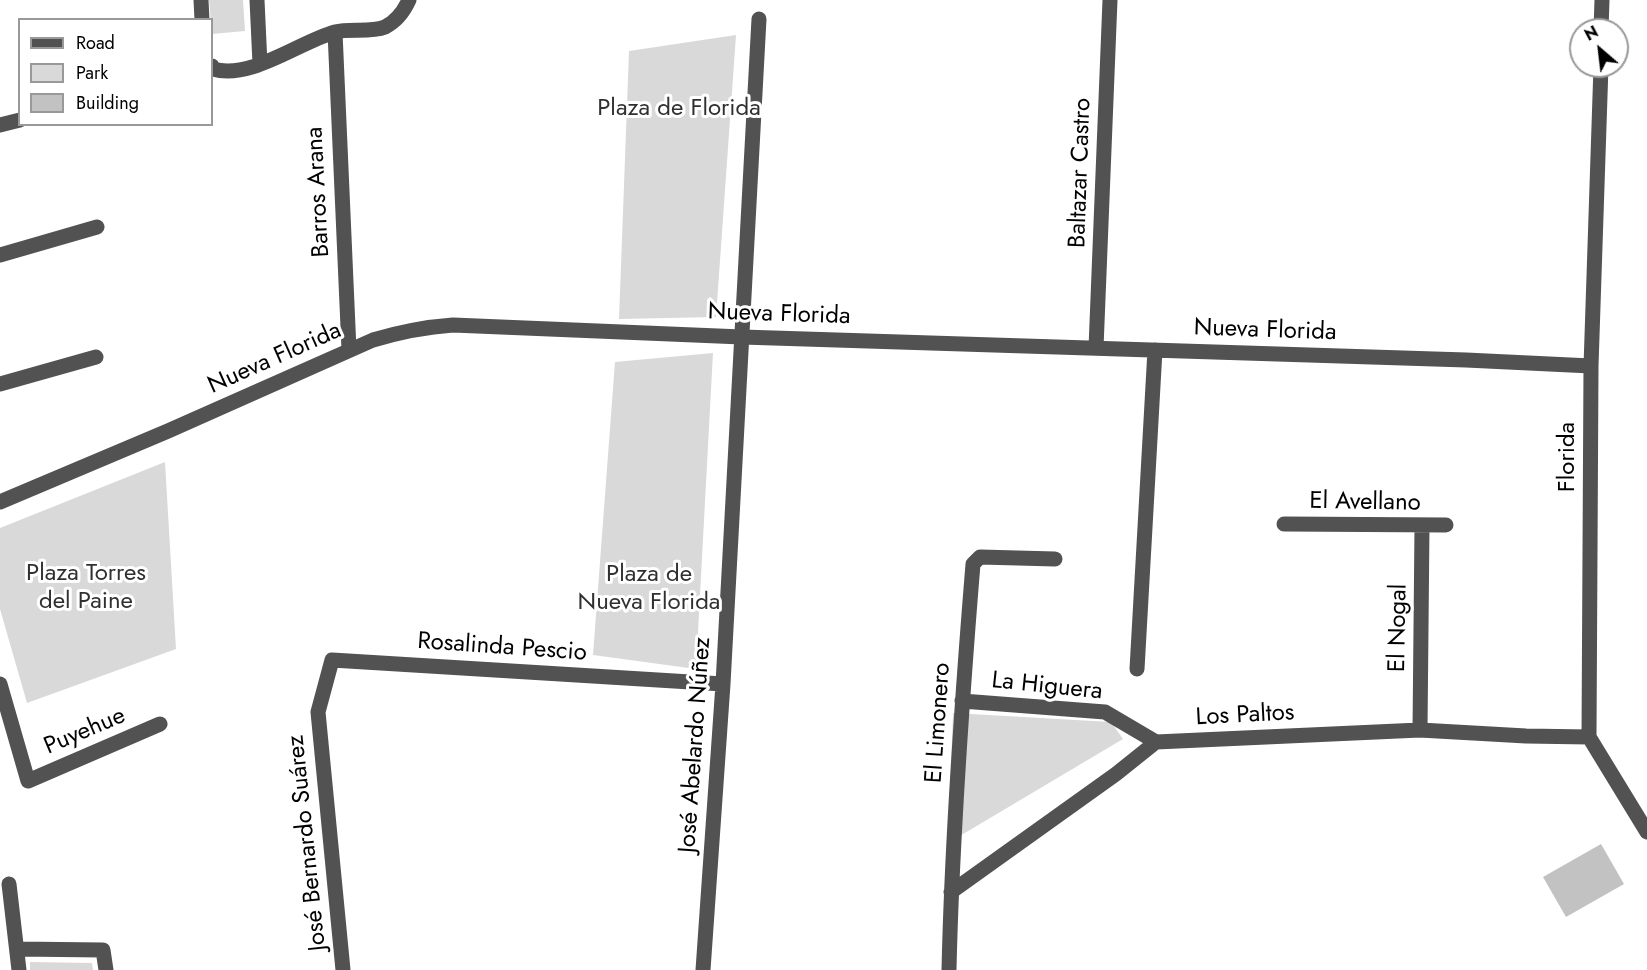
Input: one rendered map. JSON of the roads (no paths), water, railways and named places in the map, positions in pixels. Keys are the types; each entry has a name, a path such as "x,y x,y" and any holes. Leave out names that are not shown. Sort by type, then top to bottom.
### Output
{"street":[{"path":"201,0 202,18"},
{"path":"257,0 260,64"},
{"path":"213,69 224,72 260,64 335,32 384,27 401,15 409,0"},
{"name":"Baltazar Castro","path":"1096,348 1110,0"},
{"path":"1601,18 1602,0"},
{"name":"José Abelardo Núñez","path":"703,970 723,684 759,19"},
{"name":"Barros Arana","path":"335,32 349,350"},
{"name":"Florida","path":"1589,737 1592,366 1601,78"},
{"path":"0,125 18,120"},
{"path":"0,255 97,227"},
{"name":"Nueva Florida","path":"0,502 189,422 373,340 426,327 453,325 1592,366"},
{"path":"1137,669 1155,350"},
{"path":"0,384 96,357"},
{"name":"El Avellano","path":"1284,524 1446,525"},
{"name":"El Nogal","path":"1420,730 1422,526"},
{"name":"El Limonero","path":"949,970 962,701 973,564 980,557 1055,559"},
{"name":"Rosalinda Pescio","path":"318,712 332,660 723,684"},
{"name":"Puyehue","path":"0,684 28,781 160,724"},
{"name":"La Higuera","path":"962,701 1105,712 1156,742"},
{"name":"José Bernardo Suárez","path":"318,712 343,970"},
{"name":"Los Paltos","path":"1156,742 1420,730 1589,737"},
{"path":"1589,737 1647,832"},
{"path":"951,892 1116,774 1156,742"},
{"path":"9,884 19,970"},
{"path":"17,950 104,950 106,970"}],"park label":[{"name":"Plaza de Florida","path":"679,109"},
{"name":"Plaza Torres del Paine","path":"86,588"},
{"name":"Plaza de Nueva Florida","path":"649,589"}]}
